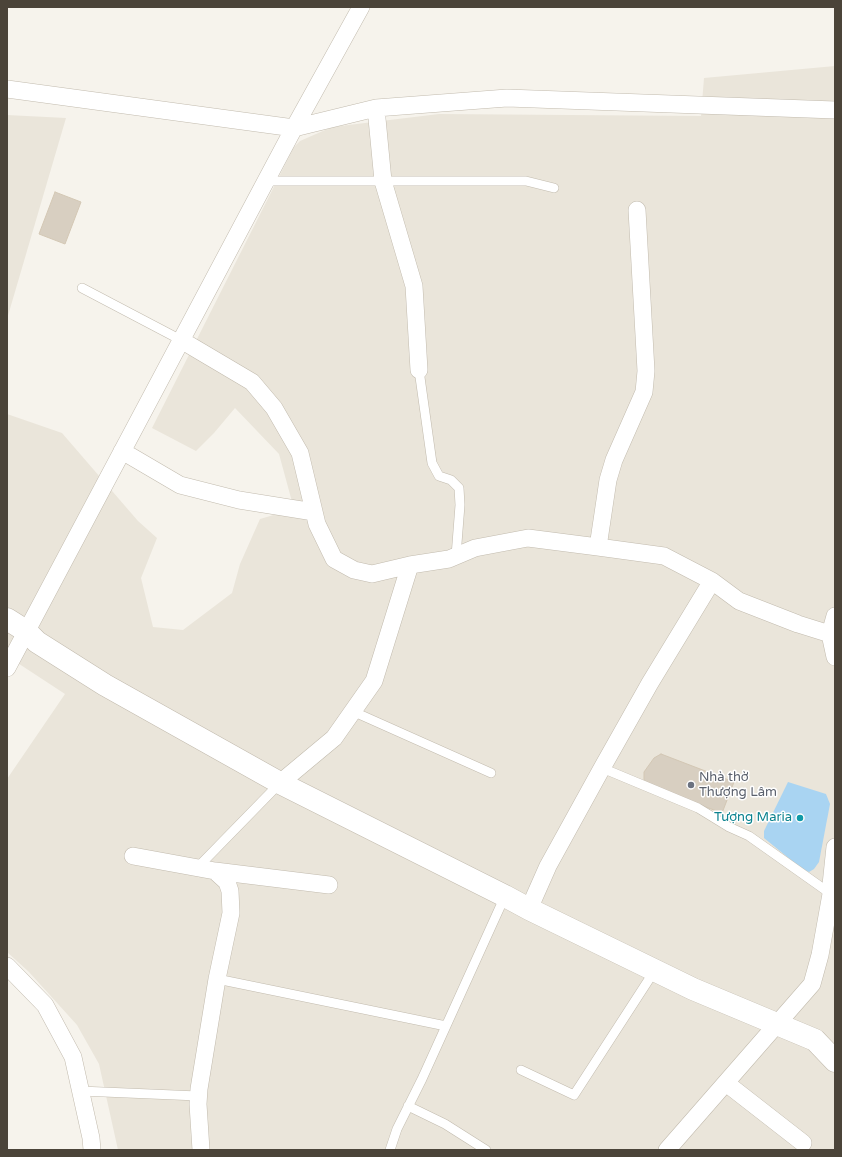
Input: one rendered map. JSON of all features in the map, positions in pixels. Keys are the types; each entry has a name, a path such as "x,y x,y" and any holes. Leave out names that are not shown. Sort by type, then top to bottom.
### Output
{"street":[{"path":"7,668 294,128 361,7"},
{"path":"7,89 294,128 376,108 507,98 835,110"},
{"path":"376,108 383,181 414,286 419,370"},
{"path":"598,547 610,473 614,460 644,392 646,370 637,210"},
{"path":"181,340 252,382 274,408 300,453 317,524 334,559 354,570 372,574 410,565 449,559 475,548 528,538 598,547 664,556 712,581 739,601 798,624 830,634"},
{"path":"122,451 180,485 239,500 314,512"},
{"path":"280,783 334,738 374,681 410,565"},
{"path":"529,910 548,866 602,768 650,683 712,581"},
{"path":"835,616 830,634 835,657"},
{"path":"7,619 26,631 38,642 106,685 280,783 505,896 529,910 693,989 815,1040 835,1061"},
{"path":"667,1150 812,984 820,955 832,889 835,847"},
{"path":"133,856 215,871 329,885"},
{"path":"201,1150 198,1096 217,978 231,908 230,891 227,882 215,871"},
{"path":"7,966 45,1005 73,1057 91,1138 92,1150"},
{"path":"726,1083 803,1143"}],"lane":[{"path":"266,181 526,181 554,188"},
{"path":"82,288 181,340"},
{"path":"419,370 432,463 439,476 451,480 459,488 460,504 456,556"},
{"path":"352,711 491,773"},
{"path":"602,768 698,808 729,827 749,836 832,889"},
{"path":"197,868 280,783"},
{"path":"390,1150 397,1129 505,896"},
{"path":"521,1070 574,1095 655,970"},
{"path":"217,978 446,1026"},
{"path":"80,1091 198,1096"},
{"path":"408,1106 445,1124 486,1150"}],"shaded area":[{"path":"835,66 835,1150 118,1150 99,1064 77,1025 29,972 7,952 7,779 65,694 7,656 7,414 62,433 138,521 157,538 141,578 153,627 183,630 232,593 240,564 260,519 294,509 279,454 235,408 214,433 196,451 152,428 294,147 300,141 332,127 439,114 701,116 704,78"},
{"path":"7,115 66,118 7,319"}],"water":[{"path":"788,782 826,794 830,804 819,862 814,869 809,872 802,869 764,838 764,831"}],"building":[{"path":"55,192 81,202 65,244 39,234"},
{"name":"Nhà thờ Thượng Lâm","path":"661,754 734,782 722,813 652,787 644,780 644,772 654,758"}],"place":[{"name":"Nhà thờ Thượng Lâm","path":"691,785"},
{"name":"Tượng Maria","path":"800,818"}]}
